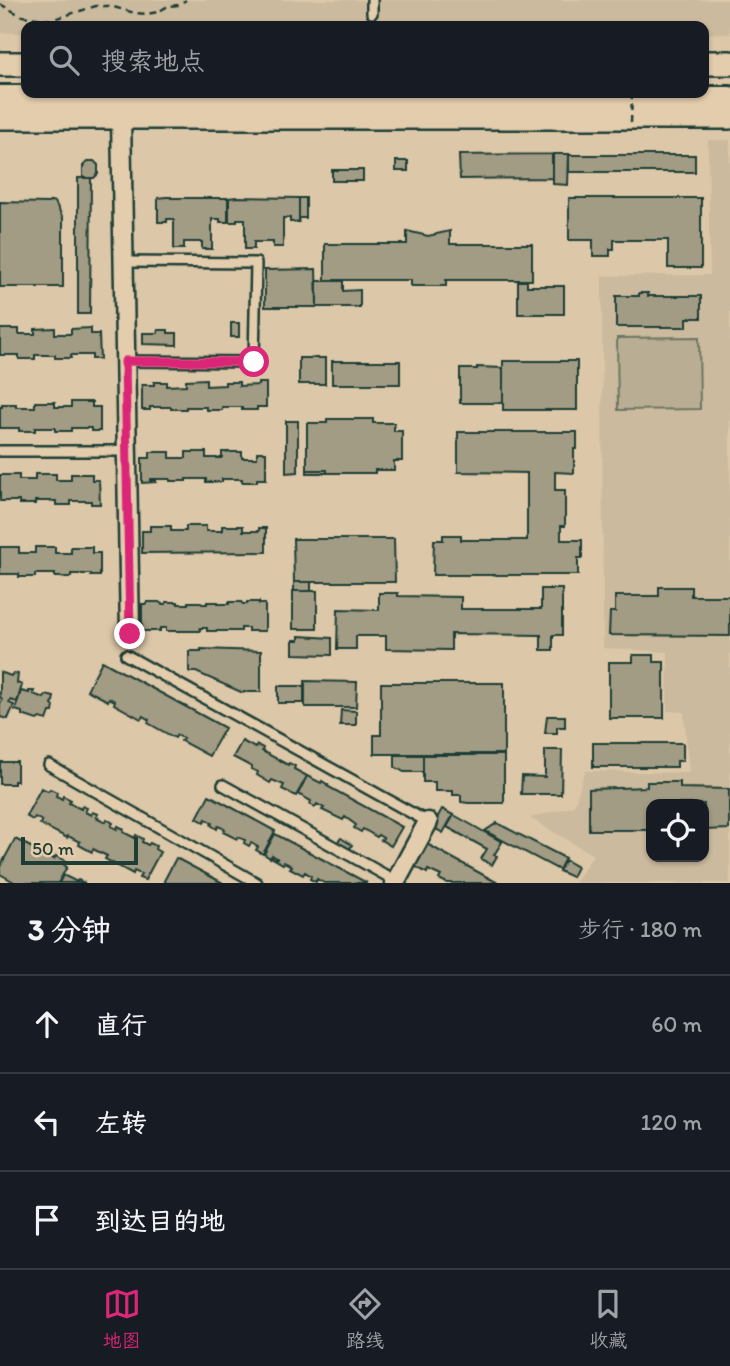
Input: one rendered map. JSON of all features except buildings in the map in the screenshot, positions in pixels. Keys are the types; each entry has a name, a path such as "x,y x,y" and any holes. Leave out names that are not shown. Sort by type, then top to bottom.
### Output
{"main road":[{"path":"709,83 730,83"},
{"path":"0,84 21,84"},
{"path":"0,97 21,97"},
{"path":"365,98 730,99"}],"street":[{"path":"709,63 730,63"},
{"path":"0,64 21,64"},
{"path":"0,117 730,117"},
{"path":"121,117 130,634"},
{"path":"396,882 428,822"}],"lane":[{"path":"372,0 372,13"},
{"path":"123,262 256,263 254,362 125,361"},
{"path":"0,451 127,451"},
{"path":"126,655 428,822"},
{"path":"49,765 257,883"},
{"path":"223,785 396,882"}],"path":[{"path":"0,4 22,16 51,20 96,6 110,6 146,14 186,0"},
{"path":"631,123 632,98"}],"shaded area":[{"path":"0,0 730,0 730,34 709,33 709,21 21,21 21,33 0,33"},
{"path":"708,140 730,140 730,883 575,883 593,855 530,818 574,806 585,771 689,773 684,712 667,711 668,652 603,648 602,276 710,275"},
{"path":"699,337 700,409 618,410 617,338"}],"route":[{"path":"130,634 125,361 254,362"}]}
